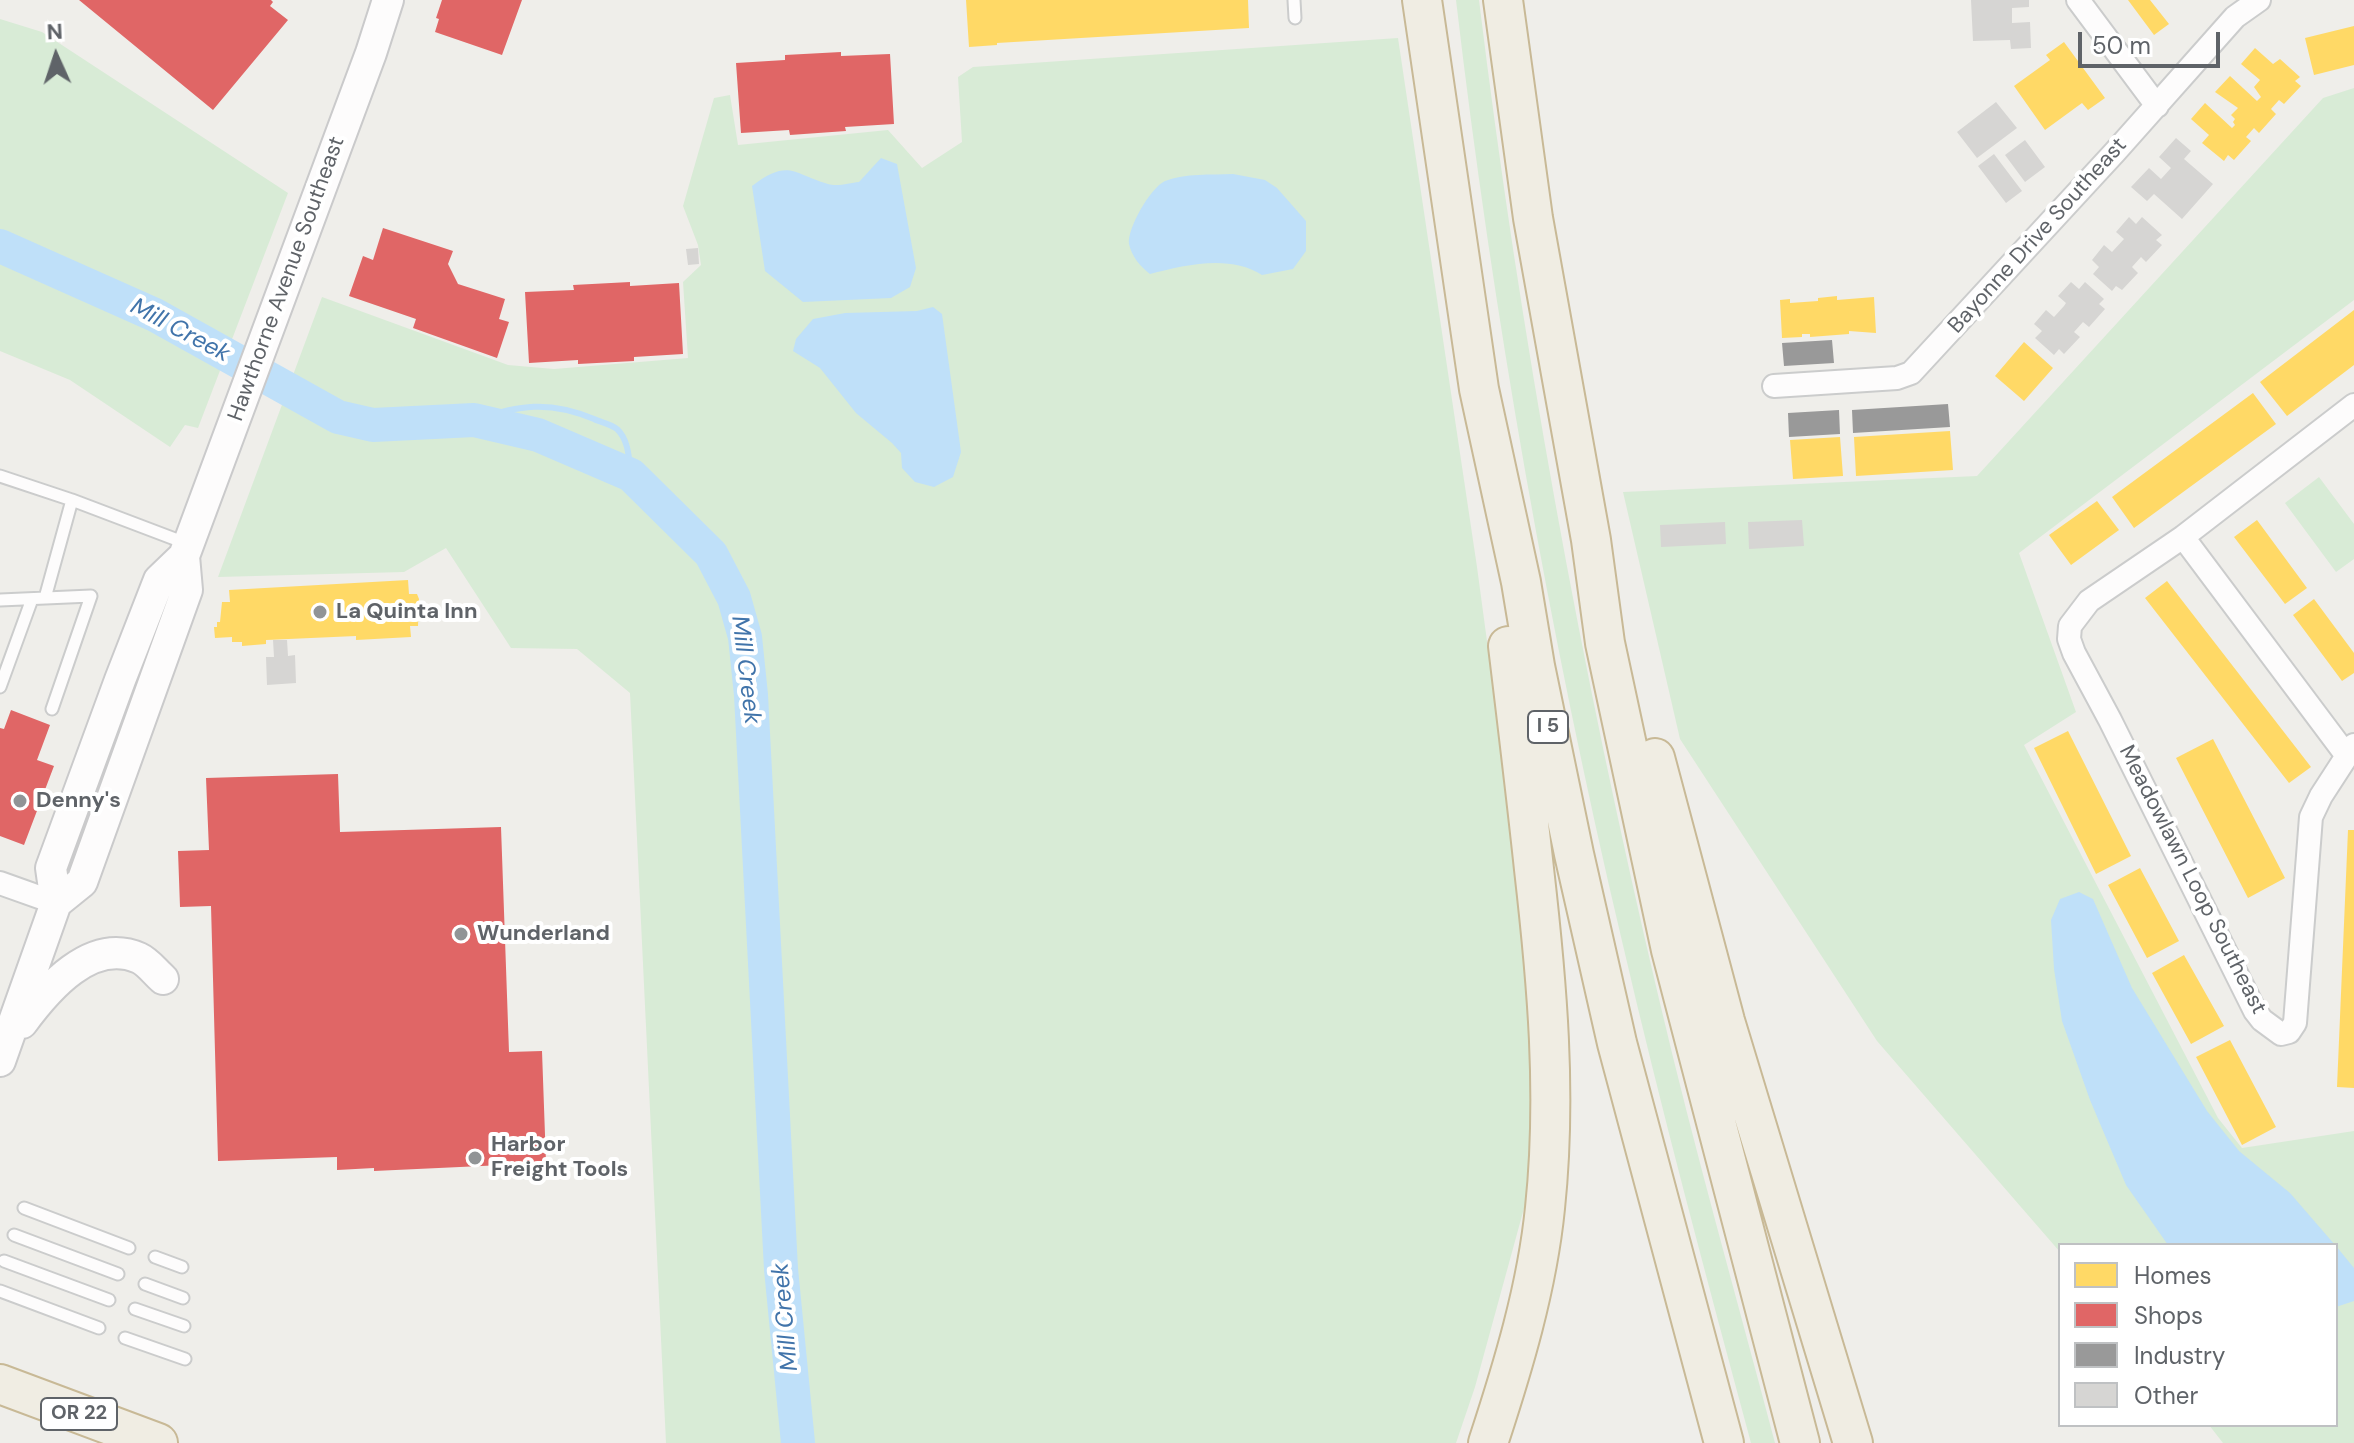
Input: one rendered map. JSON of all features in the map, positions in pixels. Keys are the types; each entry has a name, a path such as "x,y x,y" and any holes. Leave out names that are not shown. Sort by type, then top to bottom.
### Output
{"highway":[{"name":"I 5","path":"1422,0 1479,389 1521,582 1574,854 1617,1043 1724,1443"},
{"path":"1503,0 1533,218 1591,540 1605,643 1671,950 1800,1443"},
{"path":"1479,389 1543,943 1551,1057 1551,1138 1545,1210 1536,1266 1511,1373 1488,1443"},
{"path":"1591,540 1626,636 1663,793 1725,1021 1853,1443"},
{"path":"1473,1443 1481,1418 1511,1373"},
{"name":"OR 22","path":"0,1384 158,1443"}],"main road":[{"name":"Hawthorne Avenue Southeast","path":"4,1050 56,903 51,868 159,580 186,550 388,0"},
{"path":"4,1050 44,994 80,965 104,954 121,953 142,959 163,979"}],"street":[{"path":"2078,0 2157,106"},
{"name":"Bayonne Drive Southeast","path":"1774,386 1897,378 1911,373 2235,17 2259,0"},
{"name":"Meadowlawn Loop Southeast","path":"2183,537 2350,751 2311,817 2295,1023 2289,1032 2281,1034 2255,1011 2074,653 2069,639 2070,626 2089,601 2183,537 2354,405"},
{"path":"0,883 56,903"}],"lane":[{"path":"1294,0 1295,18"},
{"path":"0,476 72,500 186,550"},
{"path":"45,598 72,500"},
{"path":"0,600 91,596 52,709"},
{"path":"0,687 32,599"},
{"path":"24,1208 129,1248"},
{"path":"14,1235 118,1274"},
{"path":"155,1257 182,1267"},
{"path":"4,1261 109,1300"},
{"path":"145,1284 183,1298"},
{"path":"0,1291 99,1328"},
{"path":"135,1309 184,1326"},
{"path":"125,1338 185,1359"}],"green space":[{"path":"1456,0 1479,0 1533,377 1604,751 1672,1055 1775,1443 1751,1443 1652,1067 1595,825 1547,590 1506,355"},
{"path":"0,19 42,32 288,193 198,428 185,425 170,447 70,380 0,351"},
{"path":"1398,38 1477,567 1514,842 1532,1033 1534,1122 1526,1201 1475,1387 1456,1443 666,1443 630,693 577,649 511,648 446,548 404,572 218,577 322,297 508,365 554,369 688,358 683,282 701,265 698,245 683,206 714,98 730,95 738,145 888,130 922,168 962,142 958,77 973,67"},
{"path":"2354,88 2354,300 2019,553 2076,712 2024,745 2218,1118 2242,1148 2354,1131 2354,1443 2223,1443 2211,1427 2338,1427 2338,1243 2058,1243 2058,1250 1877,1041 1680,739 1623,492 1977,476 2323,98"},
{"path":"2319,477 2354,524 2354,559 2336,572 2285,503"}],"water":[{"path":"881,158 897,164 916,268 910,287 891,298 803,302 765,271 752,186 764,177 783,170 832,185 859,182"},
{"path":"1233,174 1265,180 1277,188 1306,221 1306,251 1293,269 1262,275 1236,265 1207,263 1150,274 1146,271 1132,253 1129,237 1146,200 1159,185 1173,178"},
{"path":"933,307 942,314 961,452 953,477 934,487 915,482 902,468 901,453 892,443 856,413 820,368 793,351 796,339 813,319 845,313 917,311"},
{"path":"2079,892 2093,899 2132,988 2207,1111 2239,1151 2290,1193 2333,1243 2167,1243 2126,1185 2090,1100 2062,1021 2051,920 2060,899"},
{"path":"2338,1248 2354,1268 2354,1301 2338,1306"}],"building: Homes":[{"path":"966,0 1248,0 1249,28 969,47"},
{"path":"2128,0 2150,0 2169,24 2154,35"},
{"path":"2354,26 2354,65 2314,75 2305,38"},
{"path":"2064,42 2105,98 2088,110 2082,103 2045,130 2014,86 2050,60 2046,55"},
{"path":"2255,48 2273,64 2280,59 2300,77 2295,81 2301,86 2284,104 2279,100 2271,109 2276,114 2259,133 2254,128 2246,137 2251,141 2234,160 2228,155 2224,161 2202,143 2209,135 2191,119 2205,103 2232,128 2235,125 2231,115 2238,108 2215,92 2230,76 2257,101 2261,97 2254,87 2260,80 2241,64"},
{"path":"1837,296 1837,300 1874,297 1876,333 1849,331 1849,334 1810,337 1810,334 1802,334 1802,337 1782,338 1780,300 1790,299 1790,303"},
{"path":"2354,310 2354,365 2287,416 2260,382"},
{"path":"2024,342 2053,368 2024,401 1995,376"},
{"path":"2253,393 2276,424 2134,528 2112,497"},
{"path":"1950,431 1953,470 1856,476 1854,437"},
{"path":"1840,437 1843,476 1793,479 1790,440"},
{"path":"2097,501 2119,530 2071,565 2049,535"},
{"path":"2257,520 2307,588 2285,604 2234,537"},
{"name":"La Quinta Inn","path":"408,580 409,594 417,594 419,599 418,626 410,626 411,637 266,640 266,644 242,646 242,642 232,642 232,637 215,638 214,627 220,622 222,602 230,602 229,590"},
{"path":"2167,581 2311,767 2289,783 2145,598"},
{"path":"2314,599 2354,653 2354,673 2342,681 2293,615"},
{"path":"2068,731 2131,856 2096,874 2034,748"},
{"path":"2213,739 2285,878 2248,898 2176,758"},
{"path":"2348,830 2354,830 2354,1088 2337,1087"},
{"path":"2140,868 2179,941 2147,958 2108,885"},
{"path":"2184,955 2224,1026 2191,1044 2152,973"},
{"path":"2230,1040 2276,1127 2242,1145 2196,1057"}],"building: Shops":[{"path":"79,0 271,0 270,6 288,20 213,110"},
{"path":"442,0 522,0 502,55 435,32"},
{"path":"841,52 841,56 890,54 894,124 790,135 789,130 741,133 736,63 785,60 785,55"},
{"path":"383,228 453,251 448,264 458,284 505,299 499,319 509,322 497,358 413,328 416,319 349,296 363,256 373,260"},
{"path":"630,282 630,286 679,283 683,354 634,357 634,361 529,363 525,292 574,290 573,285"},
{"name":"Denny's","path":"11,710 50,725 37,760 54,766 24,845 0,836 0,728 4,729"},
{"path":"338,774 340,832 501,827 509,1052 542,1051 546,1163 374,1171 374,1168 337,1170 337,1157 218,1161 211,906 180,907 178,851 209,850 206,778"}],"building: Industry":[{"path":"1832,340 1834,363 1784,366 1782,343"},
{"path":"1948,404 1950,427 1853,433 1852,410"},
{"path":"1839,410 1840,434 1789,437 1788,413"}],"building: Other":[{"path":"1971,0 2029,0 2029,7 2012,8 2012,23 2030,22 2031,48 2011,49 2010,40 1973,41"},
{"path":"1996,102 2017,128 1977,158 1957,132"},
{"path":"2176,138 2191,151 2184,159 2213,184 2182,219 2154,194 2147,201 2131,187 2149,168 2161,179 2171,168 2159,157"},
{"path":"2025,140 2045,167 2025,182 2005,155"},
{"path":"1994,154 2022,191 2006,203 1978,166"},
{"path":"2129,217 2136,224 2142,217 2162,235 2156,240 2162,245 2146,262 2141,257 2132,267 2138,273 2122,290 2116,286 2112,291 2093,274 2099,267 2092,260 2104,245 2112,252 2124,239 2116,232"},
{"path":"698,248 699,264 688,265 686,249"},
{"path":"2071,282 2079,289 2085,282 2104,299 2099,304 2105,309 2089,327 2083,322 2074,332 2080,337 2064,354 2059,349 2054,355 2035,338 2042,331 2034,324 2046,310 2054,317 2064,306 2066,303 2058,296"},
{"path":"1802,520 1804,546 1749,549 1748,522"},
{"path":"1725,522 1726,544 1661,547 1660,525"},
{"path":"273,640 287,640 288,656 295,655 296,683 267,685 266,657 274,657"}],"waterway":[{"name":"Mill Creek","path":"0,246 155,315 338,417 373,425 474,420 538,435 631,475 711,554 734,598 745,637 751,695 781,1269 798,1443"},
{"path":"474,420 534,407 578,413 617,429 628,450 631,475"}],"place":[{"name":"La Quinta Inn","path":"320,612"},
{"name":"Denny's","path":"20,801"},
{"name":"Wunderland","path":"461,934"},
{"name":"Harbor Freight Tools","path":"475,1158"}]}
